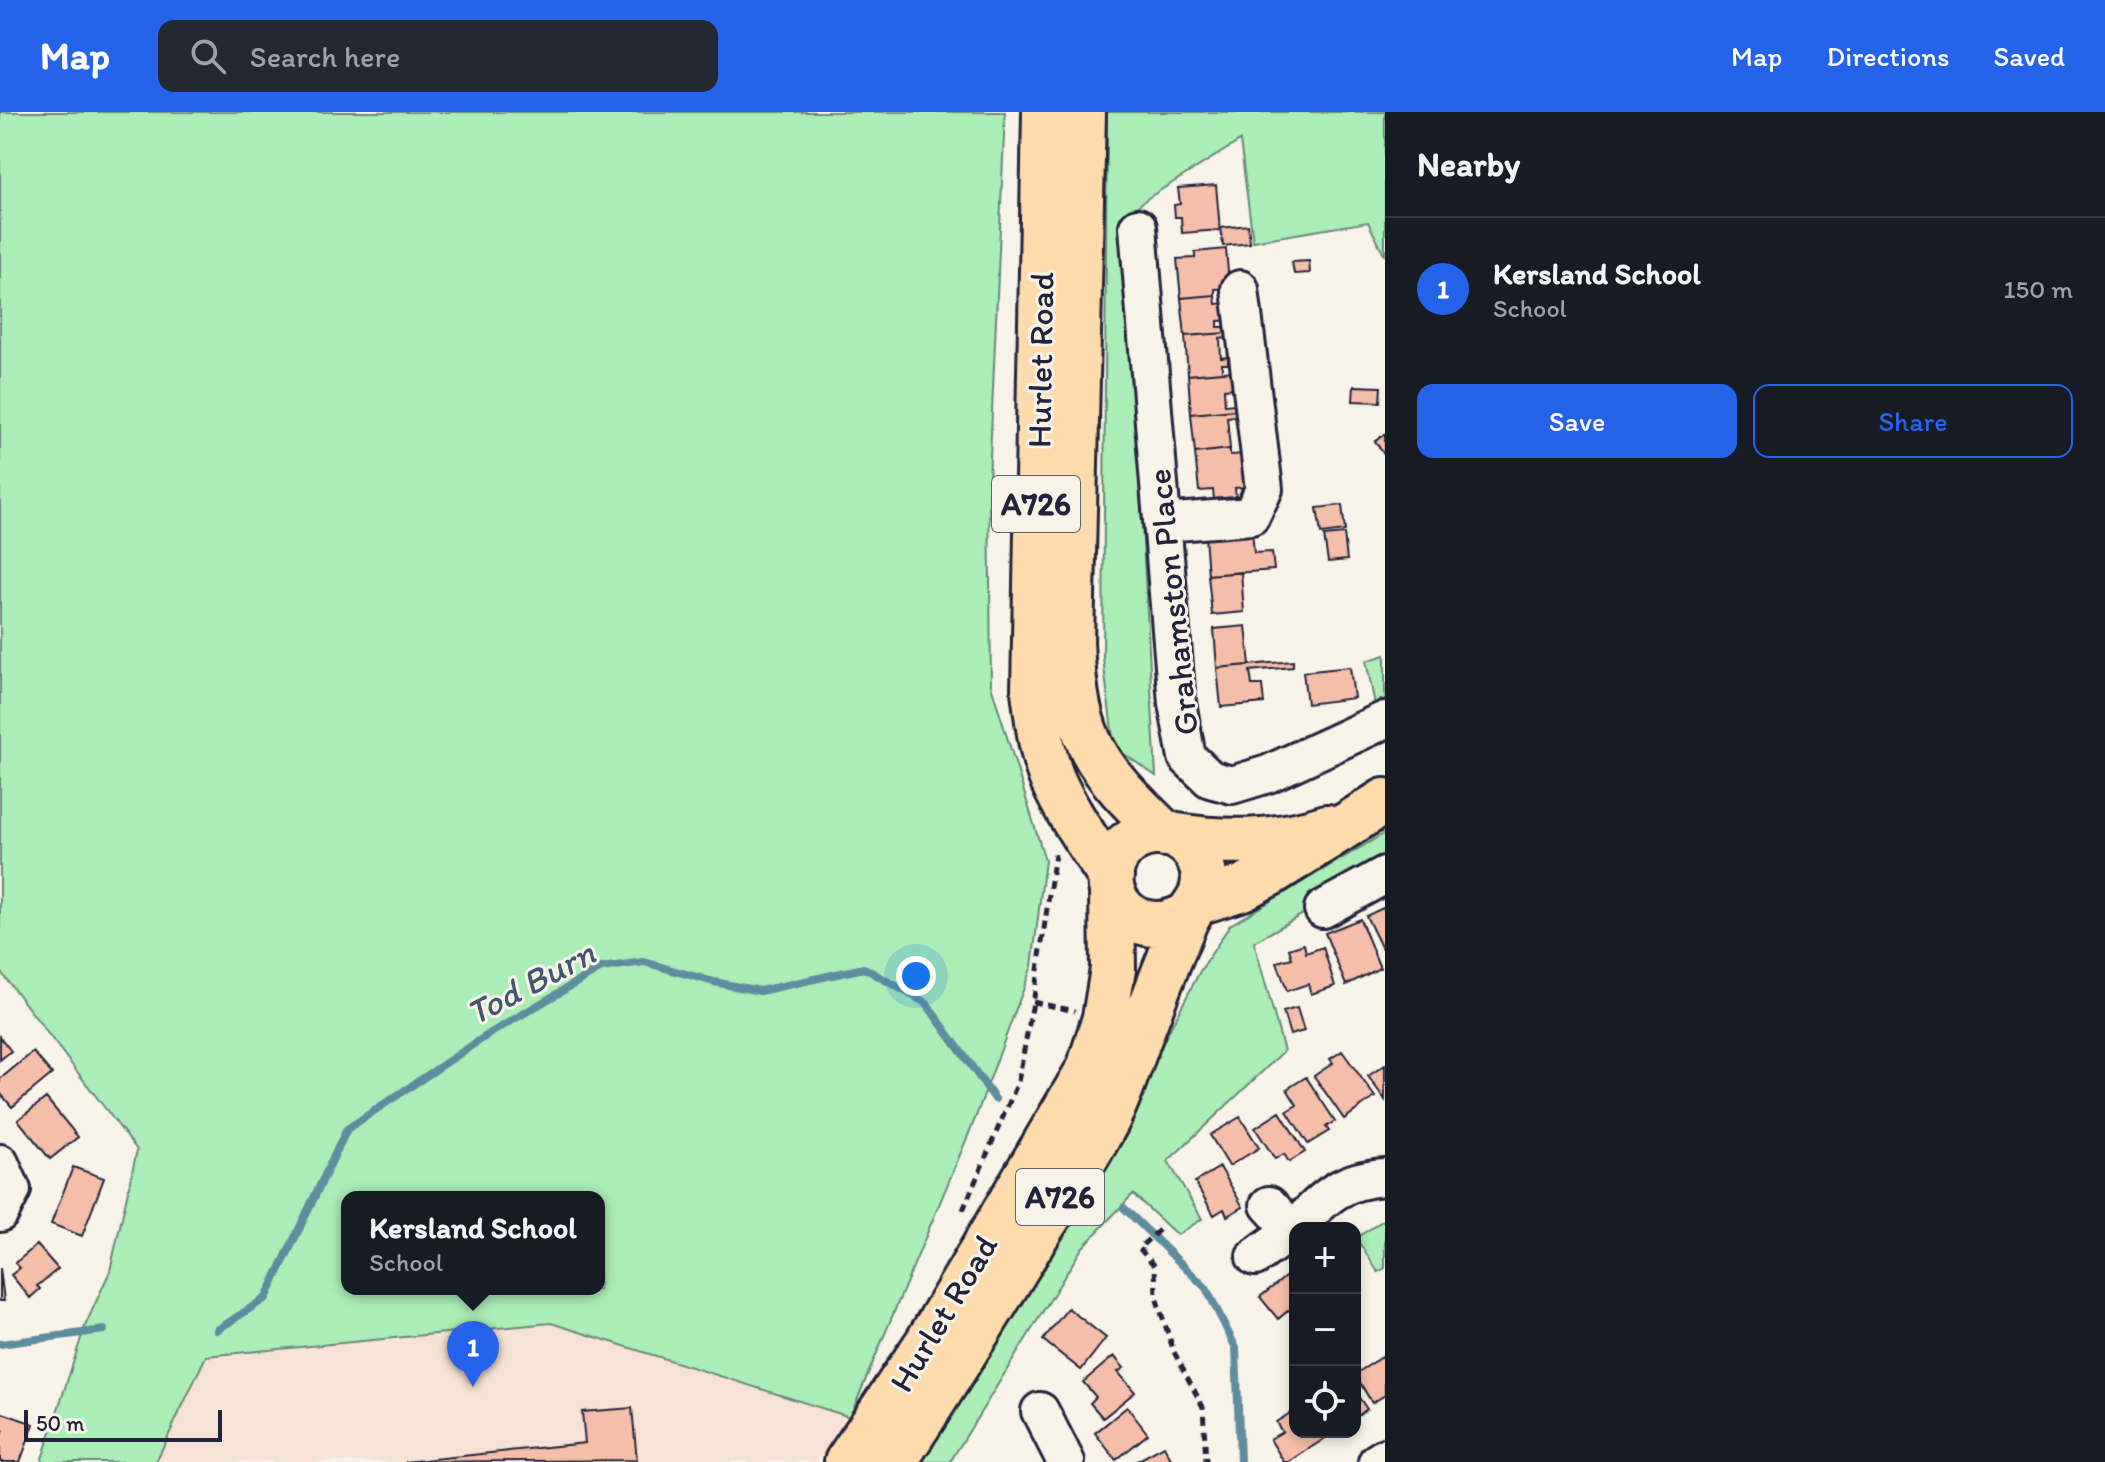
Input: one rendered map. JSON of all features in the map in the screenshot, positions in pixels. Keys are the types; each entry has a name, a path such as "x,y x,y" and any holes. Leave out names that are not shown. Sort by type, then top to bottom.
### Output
{"main road":[{"name":"Hurlet Road","path":"847,1462 928,1342 1089,1069 1100,1036 1113,969 1112,884 1052,779 1038,724 1034,691 1045,112"},
{"name":"Hurlet Road","path":"1083,112 1071,642 1073,680 1079,719 1087,742 1103,769 1119,789 1171,835"},
{"path":"1374,808 1271,873 1194,908 1175,922 1160,926 1144,924 1130,917 1119,906 1112,884 1114,862 1133,839 1147,834 1210,842 1263,840 1317,830 1374,808"},
{"path":"1171,835 1189,845 1203,871 1203,887 1194,908"},
{"name":"Hurlet Road","path":"894,1462 957,1366 1107,1120 1156,990 1194,908"}],"street":[{"name":"Grahamston Place","path":"1138,227 1177,703 1187,757 1210,779 1232,785 1268,774 1385,720"},
{"path":"1163,523 1251,516 1264,489 1240,289"},
{"path":"1323,909 1385,875"},
{"path":"0,1163 12,1190 0,1213"},
{"path":"1301,1222 1327,1195 1362,1178 1385,1177"},
{"path":"1269,1205 1289,1224"},
{"path":"1255,1257 1289,1233"},
{"path":"1040,1411 1066,1462"},
{"path":"1377,1462 1385,1457"}],"path":[{"path":"961,1214 1018,1082 1055,854 1051,841"},
{"path":"1159,1230 1139,1248 1155,1266 1156,1297 1174,1352 1203,1407 1206,1462"}],"shaded area":[{"path":"551,1323 850,1417 817,1462 156,1462 206,1356"}],"green space":[{"path":"0,112 1005,112 989,481 991,685 1045,860 1032,966 975,1119 850,1417 551,1323 206,1356 156,1462 41,1462 85,1326 110,1271 137,1150 0,971"},
{"path":"1107,112 1385,112 1385,256 1368,222 1253,241 1240,141 1148,198 1125,216 1156,776 1114,747 1103,658"},
{"path":"1385,655 1385,718 1378,719 1366,661"},
{"path":"1385,833 1385,867 1254,942 1284,1051 1168,1161 1202,1219 1177,1235 1133,1194 1082,1248 950,1462 920,1462 1075,1212 1199,973 1230,925"},
{"path":"1385,1219 1385,1268 1378,1272 1361,1246 1361,1235"}],"building":[{"path":"1216,185 1220,230 1182,233 1181,217 1175,217 1174,205 1180,204 1178,188"},
{"path":"1248,225 1250,243 1223,246 1221,228"},
{"path":"1226,249 1228,272 1235,272 1237,284 1215,289 1215,295 1181,298 1177,259 1195,258 1195,252"},
{"path":"1309,261 1310,273 1294,274 1292,262"},
{"path":"1215,295 1216,304 1227,303 1229,320 1218,321 1218,327 1227,327 1227,333 1185,336 1181,298"},
{"path":"1227,333 1228,338 1220,339 1221,358 1228,357 1228,364 1222,364 1222,372 1188,375 1185,336"},
{"path":"1234,371 1236,388 1224,389 1225,405 1234,404 1235,410 1191,414 1188,375"},
{"path":"1354,386 1381,387 1380,402 1353,401"},
{"path":"1235,410 1235,416 1227,417 1230,449 1195,453 1191,414"},
{"path":"1385,434 1385,456 1375,441"},
{"path":"1230,449 1230,455 1245,454 1248,487 1235,488 1236,497 1214,499 1213,490 1199,491 1195,453"},
{"path":"1342,505 1345,531 1321,534 1317,508"},
{"path":"1252,531 1254,553 1272,552 1274,570 1208,575 1205,536"},
{"path":"1344,534 1347,560 1328,562 1324,536"},
{"path":"1241,572 1244,612 1212,615 1208,575"},
{"path":"1246,626 1250,665 1217,668 1214,629"},
{"path":"1293,661 1293,667 1250,671 1252,685 1262,685 1264,703 1221,707 1217,668"},
{"path":"1350,667 1354,698 1307,704 1303,672"},
{"path":"1385,907 1385,948 1382,949 1366,916"},
{"path":"1360,919 1380,968 1346,985 1325,933"},
{"path":"1304,944 1306,953 1323,947 1335,986 1311,994 1308,984 1287,991 1277,962 1292,958 1289,949"},
{"path":"1297,1008 1304,1031 1290,1035 1283,1012"},
{"path":"0,1037 11,1051 0,1060"},
{"path":"1342,1051 1375,1097 1344,1119 1314,1076 1333,1063 1330,1059"},
{"path":"33,1052 52,1074 12,1107 0,1093 0,1079"},
{"path":"1385,1065 1385,1100 1368,1076"},
{"path":"1306,1077 1335,1121 1326,1127 1329,1131 1308,1144 1287,1111 1297,1105 1287,1089"},
{"path":"46,1098 78,1137 50,1159 18,1120"},
{"path":"1280,1112 1305,1152 1289,1162 1284,1154 1275,1159 1255,1128"},
{"path":"1240,1117 1259,1148 1229,1166 1210,1135"},
{"path":"73,1167 104,1178 82,1236 51,1224"},
{"path":"1220,1167 1243,1207 1227,1216 1224,1209 1214,1215 1195,1182"},
{"path":"37,1245 58,1269 37,1286 40,1289 30,1298 11,1275 20,1268 15,1263"},
{"path":"0,1268 4,1301 0,1301"},
{"path":"1289,1274 1289,1310 1278,1319 1260,1297"},
{"path":"1068,1308 1106,1338 1081,1370 1043,1340"},
{"path":"1114,1356 1124,1368 1118,1372 1135,1392 1103,1418 1090,1403 1096,1397 1083,1382"},
{"path":"1382,1357 1385,1361 1385,1395 1372,1403 1361,1384 1361,1370"},
{"path":"1127,1407 1148,1434 1116,1460 1095,1433"},
{"path":"632,1408 637,1460 405,1462 585,1443 582,1412"},
{"path":"0,1412 34,1424 20,1462 0,1462 3,1430 0,1429"},
{"path":"1289,1414 1289,1438 1325,1438 1289,1462 1284,1462 1270,1439 1282,1432 1276,1422"},
{"path":"1164,1446 1171,1459 1165,1462 1135,1462"}],"waterway":[{"name":"Tod Burn","path":"217,1330 266,1298 347,1129 489,1034 601,968 644,962 714,982 760,991 864,968 926,1003 995,1099"},
{"name":"Tod Burn","path":"1124,1208 1206,1288 1236,1348 1240,1462"},
{"name":"Tod Burn","path":"0,1344 104,1330"}],"place":[{"name":"Kersland School","path":"473,1387"}]}
